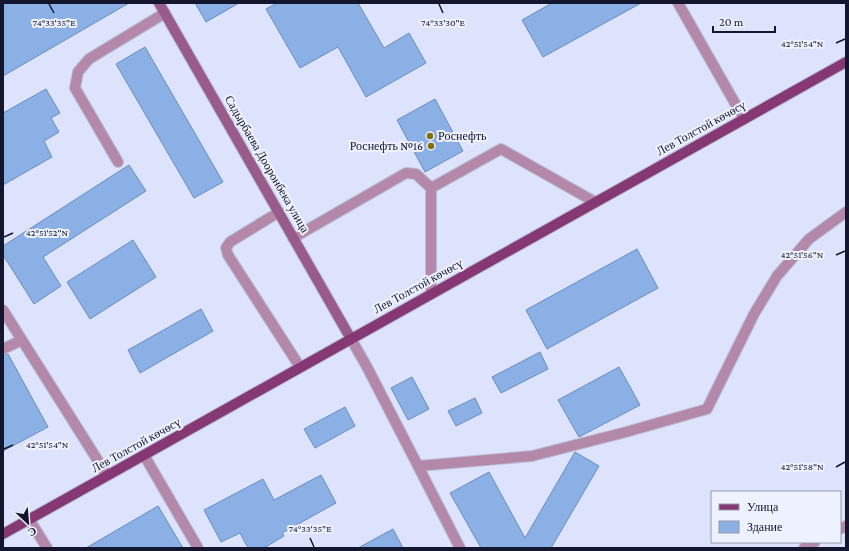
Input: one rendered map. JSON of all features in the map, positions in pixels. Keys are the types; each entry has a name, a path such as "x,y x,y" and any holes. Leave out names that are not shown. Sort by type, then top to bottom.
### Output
{"main road":[{"name":"Садырбаева Дооронбека улица","path":"159,3 351,339"},
{"name":"Лев Толстой көчөсү","path":"3,534 846,62"}],"street":[{"path":"678,3 744,119"},
{"path":"118,162 75,88 78,72 89,59 165,13"},
{"path":"431,188 502,149 595,202"},
{"path":"293,238 406,173 416,174 431,188 431,294"},
{"path":"278,212 230,242 226,248 228,255 300,367"},
{"path":"418,466 532,456 626,432 707,409 754,314 777,276 809,239 846,212"},
{"path":"3,310 107,475"},
{"path":"351,339 367,367 460,548"},
{"path":"3,349 22,340"},
{"path":"144,455 198,548"},
{"path":"29,519 47,548"},
{"path":"804,548 813,543"}],"building":[{"path":"3,3 129,3 3,76"},
{"path":"195,3 239,3 206,22"},
{"path":"277,3 358,3 384,48 409,33 426,63 366,97 338,47 300,68 266,9"},
{"path":"552,3 641,3 543,57 522,20"},
{"path":"145,47 223,182 194,198 116,64"},
{"path":"46,89 60,113 51,118 59,132 44,141 52,157 3,185 3,113"},
{"name":"Роснефть","path":"435,99 463,151 425,172 397,120"},
{"path":"129,165 146,191 43,257 61,286 34,304 3,255 3,246"},
{"path":"133,240 156,277 90,319 67,282"},
{"path":"637,249 658,288 547,349 526,310"},
{"path":"201,309 213,331 140,373 128,350"},
{"path":"540,352 548,369 501,393 492,377"},
{"path":"8,354 48,427 3,451 3,355"},
{"path":"619,367 640,405 579,437 558,400"},
{"path":"412,377 429,409 408,420 391,388"},
{"path":"475,398 482,413 456,426 448,411"},
{"path":"345,407 355,426 315,448 304,429"},
{"path":"575,452 599,466 551,548 481,548 450,493 489,472 525,538"},
{"path":"321,475 336,503 282,533 284,536 264,548 248,548 240,533 221,542 204,510 263,479 274,500"},
{"path":"158,506 183,548 86,548"},
{"path":"393,529 403,548 358,548"}],"place":[{"name":"Роснефть","path":"430,136"},
{"name":"Роснефть №16","path":"431,146"}]}
